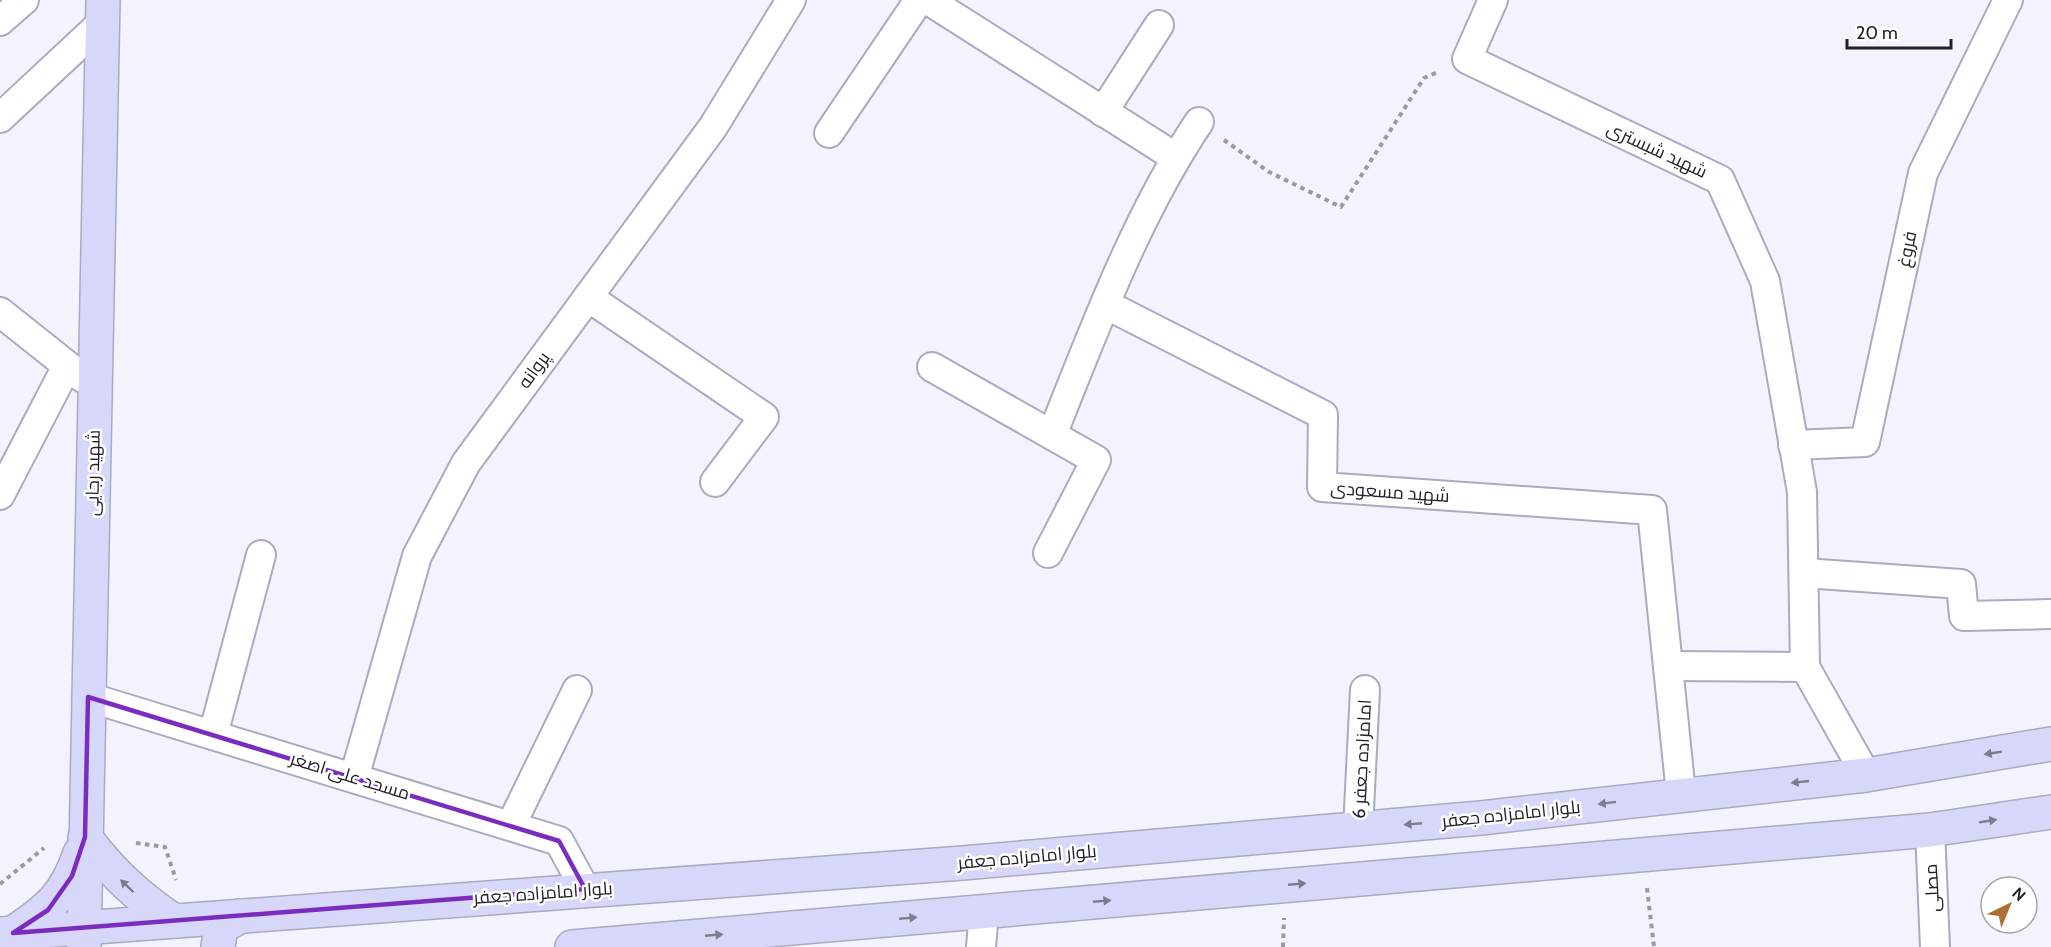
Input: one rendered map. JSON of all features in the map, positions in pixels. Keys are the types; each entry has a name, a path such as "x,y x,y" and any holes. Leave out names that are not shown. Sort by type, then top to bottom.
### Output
{"main road":[{"name":"شهید رجایی","path":"83,938 103,11"},
{"name":"بلوار امامزاده جعفر","path":"7,934 83,938 174,921 963,863 1505,816 1681,794 1866,775 2051,744"},
{"path":"572,947 1930,830 2051,812"},
{"path":"1501,867 1505,816"},
{"path":"85,837 110,869 140,898 174,921"},
{"path":"7,934 48,910 72,876 85,837"},
{"path":"218,947 221,927 241,916"}],"street":[{"path":"0,21 24,0"},
{"name":"پروانه","path":"354,778 417,556 466,463 713,127 791,0"},
{"path":"829,133 919,0"},
{"path":"928,0 1175,157"},
{"path":"1467,59 1493,0"},
{"name":"فروغ","path":"1793,445 1865,442 1923,173 2007,0"},
{"path":"0,118 103,11"},
{"path":"1103,112 1159,25"},
{"name":"شهید شبستری","path":"1467,59 1720,180 1765,281 1802,492 1805,667 1866,775"},
{"path":"1052,435 1105,304 1175,157 1199,122"},
{"path":"588,297 764,417 715,482"},
{"name":"شهید مسعودی","path":"1105,304 1323,415 1322,487 1652,510 1681,794"},
{"path":"0,312 95,386"},
{"path":"0,495 67,366"},
{"path":"932,367 1096,460 1048,553"},
{"path":"213,735 261,555"},
{"path":"1804,573 1961,584 1965,616 2051,614"},
{"path":"1668,666 1805,667"},
{"path":"511,825 578,690"},
{"name":"امامزاده جعفر 6","path":"1358,829 1365,690"},
{"name":"مسجد علی اصغر","path":"88,697 511,825 559,842 585,889"},
{"name":"مصلی","path":"1930,830 1935,947"},
{"path":"981,947 984,912"}],"path":[{"path":"1199,122 1269,172 1341,207 1424,78 1467,59"},
{"path":"1643,855 1654,947"}],"highlighted area":[{"path":"88,697 559,841 585,889 13,933 48,910 72,876 85,837"}]}
